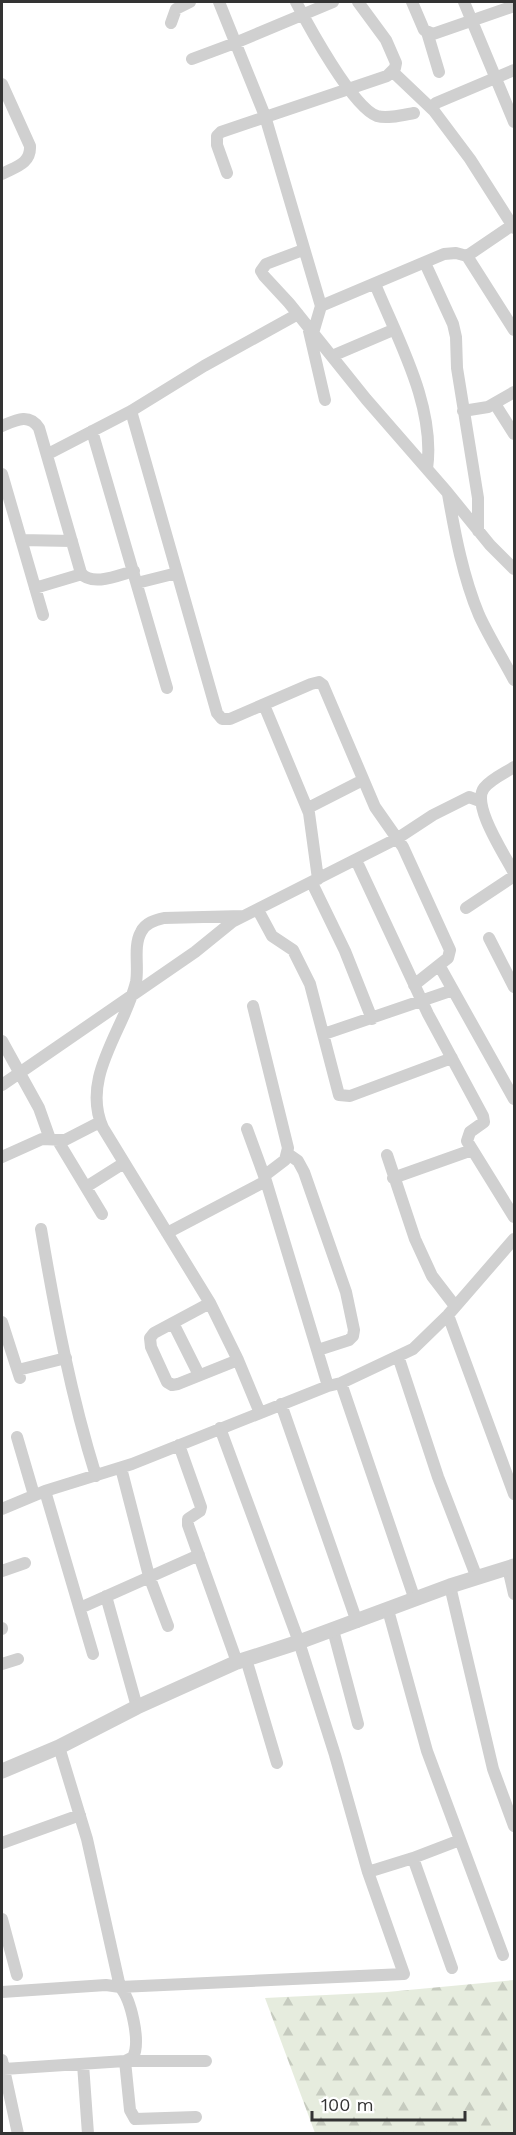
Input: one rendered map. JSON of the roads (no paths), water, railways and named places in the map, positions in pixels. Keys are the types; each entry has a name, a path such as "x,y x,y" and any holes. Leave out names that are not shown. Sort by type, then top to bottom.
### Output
{"street":[{"path":"171,23 176,9 190,2"},
{"path":"219,2 265,116 321,306 310,330 325,400"},
{"path":"296,2 349,88 369,112 379,117 414,113"},
{"path":"192,59 333,2"},
{"path":"227,173 216,145 217,136 226,129 387,76 393,72 396,63 386,40 358,2"},
{"path":"412,2 427,32 439,72"},
{"path":"464,2 514,122"},
{"path":"427,32 432,34 514,6"},
{"path":"434,111 433,106 436,103 514,70"},
{"path":"321,306 451,253 467,256 514,225 470,159 434,111 393,72"},
{"path":"2,84 30,146 30,153 21,165 2,174"},
{"path":"303,250 266,264 261,271 478,531 514,569"},
{"path":"467,256 514,330"},
{"path":"425,263 453,324 456,337 457,368 478,498 478,531"},
{"path":"375,284 423,408 429,443 427,469"},
{"path":"48,454 131,411 204,366 298,314"},
{"path":"332,356 393,330"},
{"path":"463,411 495,404 514,392"},
{"path":"495,404 514,434"},
{"path":"131,411 217,713 219,717 226,720 315,682 322,685 375,807 398,838 449,946 450,956 414,985"},
{"path":"2,426 24,418 31,419 39,428 85,578 93,580 177,573"},
{"path":"92,431 167,688"},
{"path":"2,474 43,615"},
{"path":"447,492 473,598 483,623 514,680"},
{"path":"21,540 72,541"},
{"path":"35,588 82,574"},
{"path":"264,705 308,808 313,829 315,881 372,1019"},
{"path":"466,908 514,874 486,819 480,794 489,782 514,767"},
{"path":"308,808 363,780"},
{"path":"2,1085 243,916 398,838 433,815 469,797 480,801"},
{"path":"356,860 414,985 484,1119 482,1124 468,1135 467,1141 514,1218"},
{"path":"258,910 272,936 293,950 310,984 338,1093 342,1096 350,1096 452,1058"},
{"path":"243,916 164,918 148,924 139,934 137,972 132,995 101,1069 98,1097 100,1122 210,1304 238,1360 260,1413"},
{"path":"489,938 514,987"},
{"path":"439,965 514,1099"},
{"path":"324,1034 453,990"},
{"path":"253,1006 288,1154 298,1161 304,1172 346,1292 354,1330 349,1340 318,1350"},
{"path":"2,1041 39,1107 54,1140 102,1214"},
{"path":"2,1157 42,1139 65,1140 100,1122"},
{"path":"247,1129 265,1178 328,1386"},
{"path":"393,1178 472,1150"},
{"path":"167,1233 265,1178 283,1163 288,1154"},
{"path":"387,1155 415,1239 451,1310 514,1492"},
{"path":"86,1187 124,1163"},
{"path":"41,1229 66,1358 84,1438 96,1476"},
{"path":"2,1509 40,1493 121,1468 328,1386 341,1383 413,1349 514,1239"},
{"path":"210,1304 154,1333 149,1340 167,1382 175,1385 238,1360"},
{"path":"2,1322 19,1374 66,1358"},
{"path":"172,1323 199,1376"},
{"path":"398,1356 438,1477 477,1578"},
{"path":"341,1383 415,1600"},
{"path":"282,1404 357,1622"},
{"path":"2,1992 106,1985 120,1987 404,1974 368,1872 335,1755 299,1642 220,1428"},
{"path":"17,1437 40,1493 80,1608 93,1654"},
{"path":"178,1445 201,1504 200,1511 187,1522 241,1661 277,1763"},
{"path":"121,1468 149,1576 168,1626"},
{"path":"80,1608 199,1555"},
{"path":"2,1571 25,1563"},
{"path":"2,1771 59,1747 137,1707 241,1661 357,1622 450,1586 511,1567 514,1594"},
{"path":"450,1586 493,1769 514,1826"},
{"path":"106,1596 137,1707"},
{"path":"388,1610 420,1731 502,1955"},
{"path":"333,1630 358,1724"},
{"path":"2,1664 18,1659"},
{"path":"59,1747 80,1815 120,1987 128,1997 130,2005 136,2046 133,2057 125,2061"},
{"path":"2,1843 80,1815"},
{"path":"368,1872 460,1840"},
{"path":"413,1858 452,1968"},
{"path":"2,1919 17,1975"},
{"path":"125,2061 130,2110 135,2119 196,2117"},
{"path":"18,2133 3,2065 206,2061"},
{"path":"83,2064 88,2133"}]}
